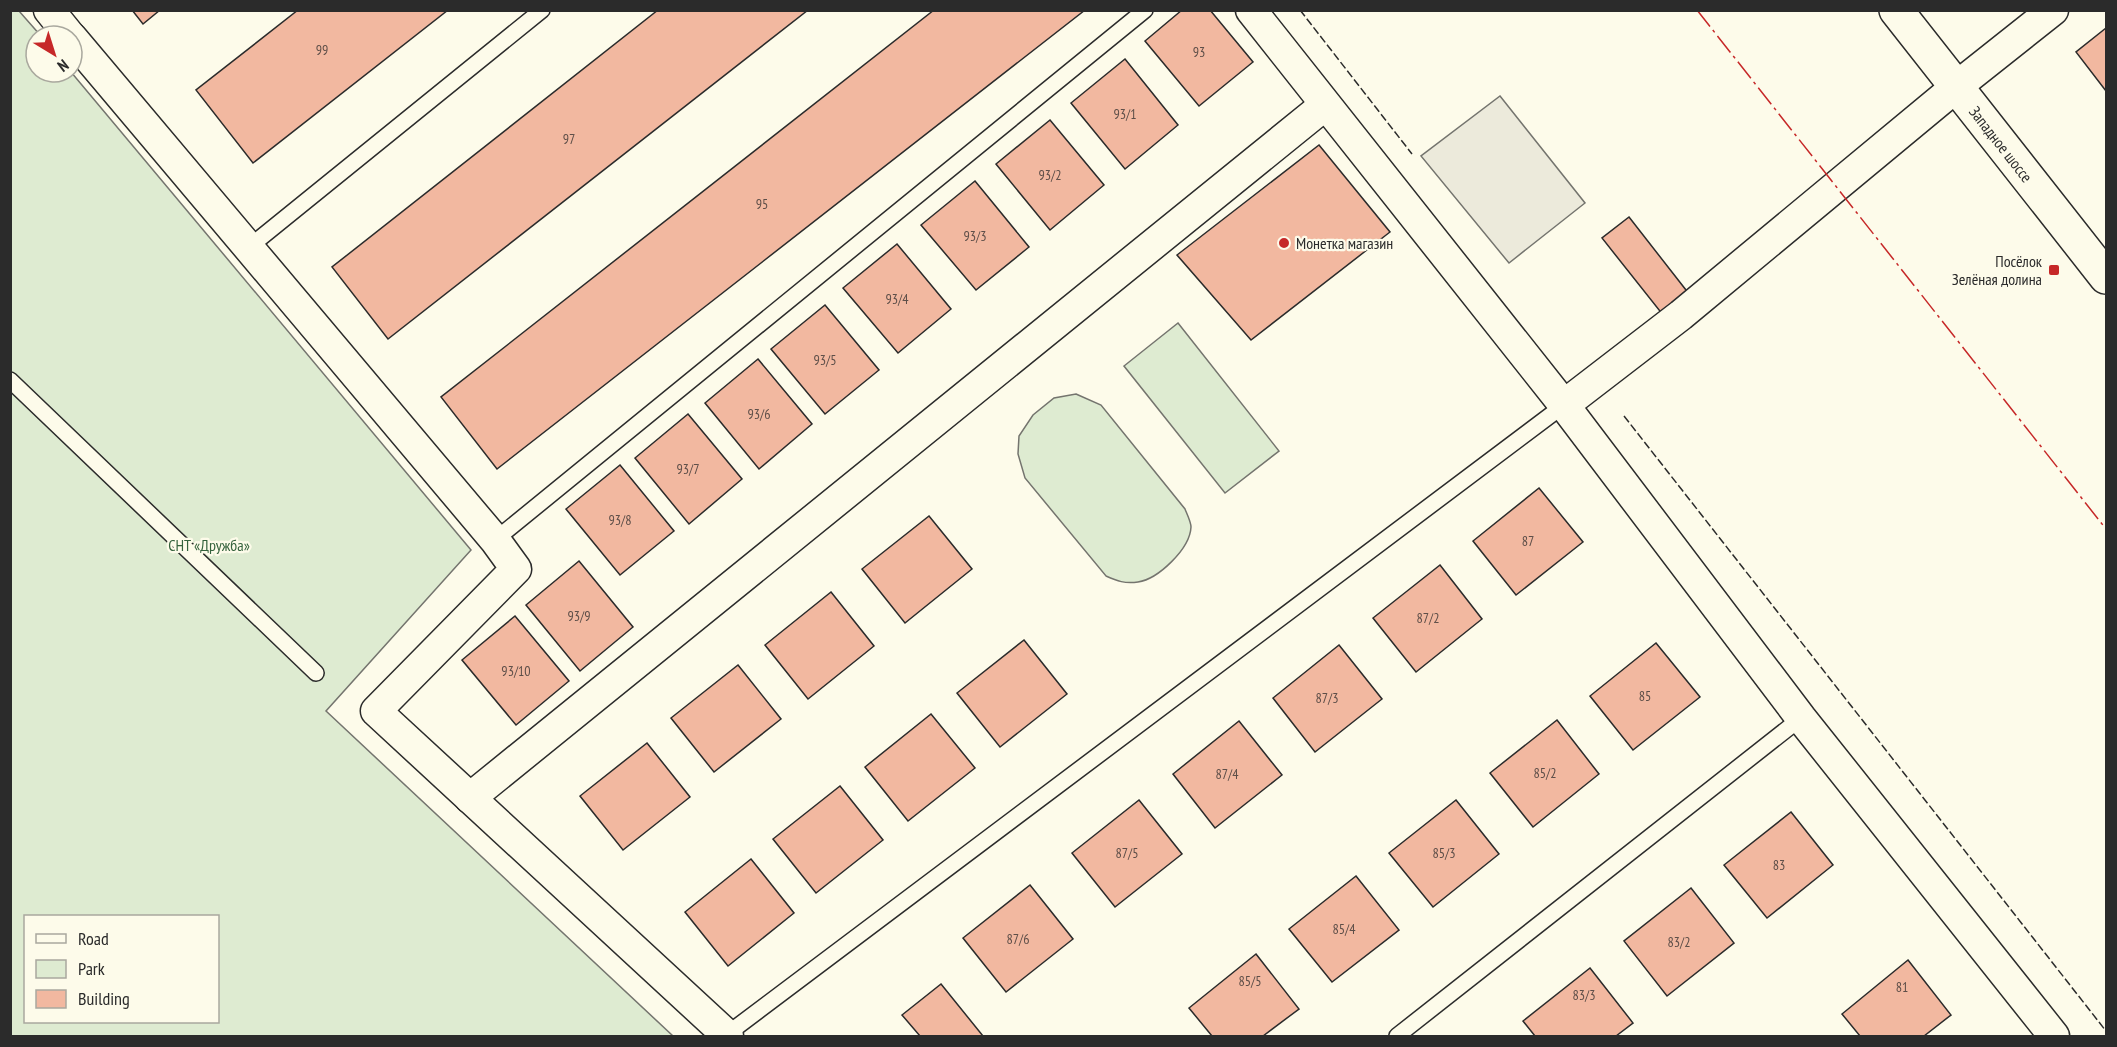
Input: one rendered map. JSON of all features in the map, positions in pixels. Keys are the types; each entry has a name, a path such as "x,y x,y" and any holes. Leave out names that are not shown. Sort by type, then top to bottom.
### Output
{"main road":[{"name":"Западное шоссе","path":"1896,10 2106,277"}],"street":[{"path":"49,10 60,24"},
{"path":"1251,10 1564,405 1801,718 2052,1036"},
{"path":"1564,405 1681,315 1956,87 2053,10"},
{"path":"84,52 495,540 516,569 376,711 727,1036"},
{"path":"470,798 1325,105"}],"lane":[{"path":"248,248 542,10"},
{"path":"495,540 1145,10"},
{"path":"10,380 316,673"},
{"path":"727,1036 1564,405"},
{"path":"1397,1036 1801,718"}],"green space":[{"name":"СНТ «Дружба»","path":"10,11 19,11 30,24 24,24 24,84 81,84 471,550 326,711 673,1036 11,1036"},
{"path":"1178,323 1279,451 1225,493 1124,366"},
{"path":"1076,394 1101,405 1185,509 1189,518 1191,527 1189,536 1179,553 1172,562 1146,580 1125,582 1106,576 1025,478 1018,454 1019,436 1033,415 1054,398"}],"shaded area":[{"path":"1500,96 1585,203 1509,263 1421,156"}],"building":[{"path":"132,10 160,10 143,24"},
{"path":"298,10 448,10 253,163 196,90"},
{"path":"658,10 808,10 388,339 332,267"},
{"path":"934,10 1085,10 497,469 441,397"},
{"path":"1182,10 1210,10 1253,62 1199,106 1145,41"},
{"path":"2106,28 2106,91 2076,52"},
{"path":"1125,59 1178,125 1125,169 1071,103"},
{"path":"1050,120 1104,185 1050,230 996,164"},
{"name":"Монетка магазин","path":"1319,145 1390,232 1251,340 1177,255"},
{"path":"975,181 1029,247 976,290 921,225"},
{"path":"1629,217 1693,299 1667,320 1602,238"},
{"path":"897,244 951,309 898,353 843,288"},
{"path":"825,305 879,370 825,414 771,349"},
{"path":"758,359 812,424 759,469 705,403"},
{"path":"688,414 742,479 689,524 635,458"},
{"path":"620,465 674,531 620,575 566,509"},
{"path":"1539,488 1583,542 1516,595 1473,541"},
{"path":"929,516 972,569 905,623 862,569"},
{"path":"579,561 633,627 580,671 526,605"},
{"path":"1440,565 1482,619 1416,672 1373,618"},
{"path":"831,592 874,646 808,699 765,645"},
{"path":"515,616 569,681 516,725 462,660"},
{"path":"1024,640 1067,694 1000,747 957,693"},
{"path":"1656,643 1700,697 1633,750 1590,696"},
{"path":"1339,645 1382,699 1315,752 1273,698"},
{"path":"738,665 781,719 714,772 671,718"},
{"path":"931,714 975,768 908,821 865,767"},
{"path":"1557,720 1599,774 1533,827 1490,773"},
{"path":"1239,721 1282,775 1215,828 1173,774"},
{"path":"647,743 690,797 623,850 580,796"},
{"path":"840,786 883,840 816,893 773,839"},
{"path":"1139,800 1182,854 1115,907 1072,853"},
{"path":"1456,800 1499,854 1433,907 1389,853"},
{"path":"1791,812 1833,865 1767,918 1724,865"},
{"path":"751,859 794,913 728,966 685,912"},
{"path":"1356,876 1399,930 1332,982 1289,929"},
{"path":"1030,885 1073,939 1006,992 963,938"},
{"path":"1691,888 1734,943 1667,996 1624,941"},
{"path":"1256,954 1299,1009 1263,1036 1212,1036 1189,1008"},
{"path":"1908,960 1951,1015 1924,1036 1860,1036 1842,1014"},
{"path":"1590,968 1633,1023 1616,1036 1535,1036 1523,1021"},
{"path":"941,984 983,1036 920,1036 902,1015"}],"fence":[{"path":"1300,10 1412,154"},
{"path":"1624,416 2106,1031"}],"power":[{"path":"1697,10 2106,529"}],"place":[{"name":"Монетка магазин","path":"1284,243"},
{"name":"Посёлок Зелёная долина","path":"2054,270"}]}
